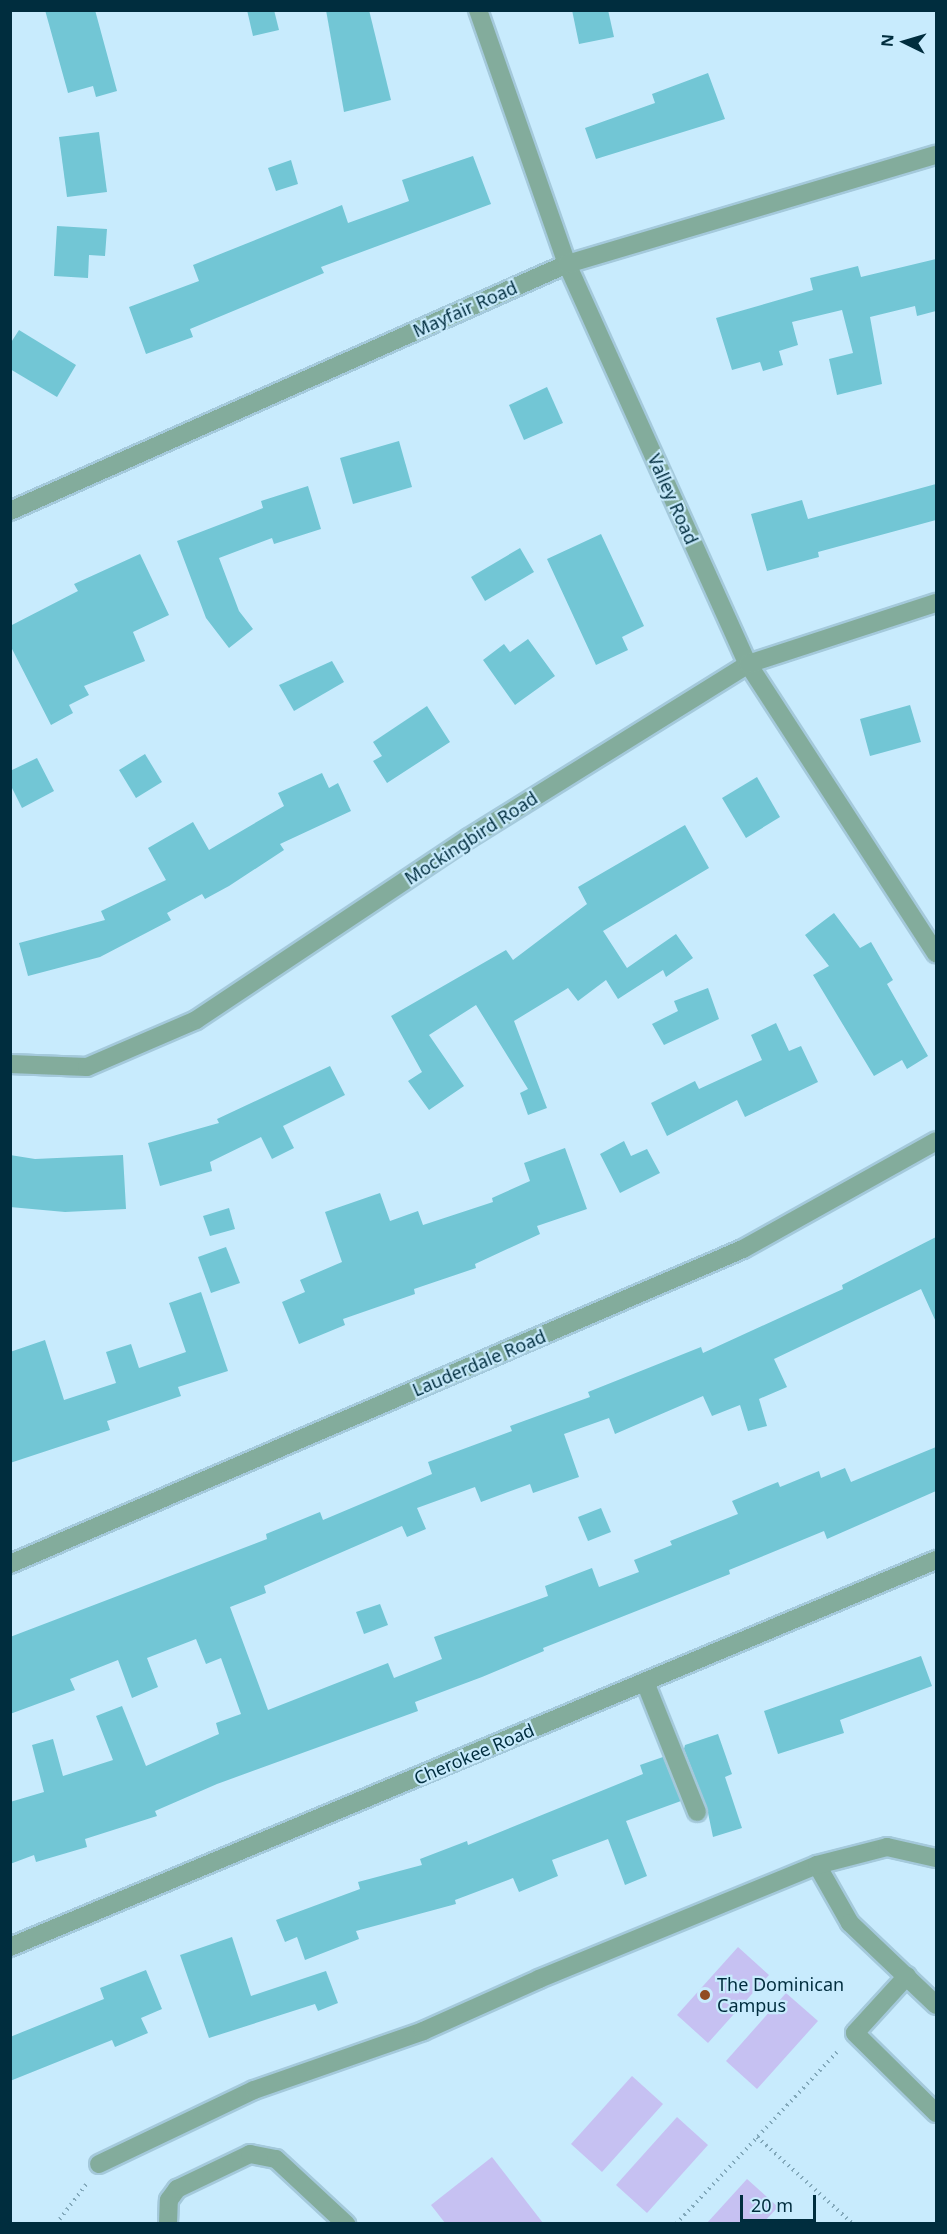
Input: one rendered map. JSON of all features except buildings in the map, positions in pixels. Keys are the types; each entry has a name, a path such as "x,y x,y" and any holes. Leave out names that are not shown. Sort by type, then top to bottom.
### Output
{"street":[{"name":"Valley Road","path":"478,10 567,264 748,664 936,953"},
{"name":"Mayfair Road","path":"10,511 567,264 936,155"},
{"name":"Mockingbird Road","path":"10,1064 87,1067 196,1020 469,838 748,664 936,603"},
{"name":"Lauderdale Road","path":"10,1564 743,1249 936,1141"},
{"name":"Cherokee Road","path":"10,1947 936,1560"},
{"path":"645,1682 697,1812"},
{"path":"99,2164 254,2090 423,2031 538,1978 817,1865 887,1847 936,1858"},
{"path":"817,1865 850,1923 936,2005"},
{"path":"907,1976 855,2033 936,2113"},
{"path":"168,2223 169,2200 177,2189 250,2154 276,2159 346,2223"}],"path":[{"path":"676,2223 855,2033"},
{"path":"757,2137 853,2223"},
{"path":"56,2223 99,2164"}],"shaded area":[{"path":"738,1947 769,1975 708,2043 677,2015"},
{"path":"786,1993 818,2021 757,2089 726,2061"},
{"path":"632,2076 663,2104 602,2172 571,2144"},
{"path":"677,2117 708,2145 647,2213 616,2185"},
{"path":"492,2157 543,2223 445,2223 431,2205"},
{"path":"747,2179 778,2207 763,2223 707,2223"}],"place":[{"name":"The Dominican Campus","path":"705,1995"}]}
